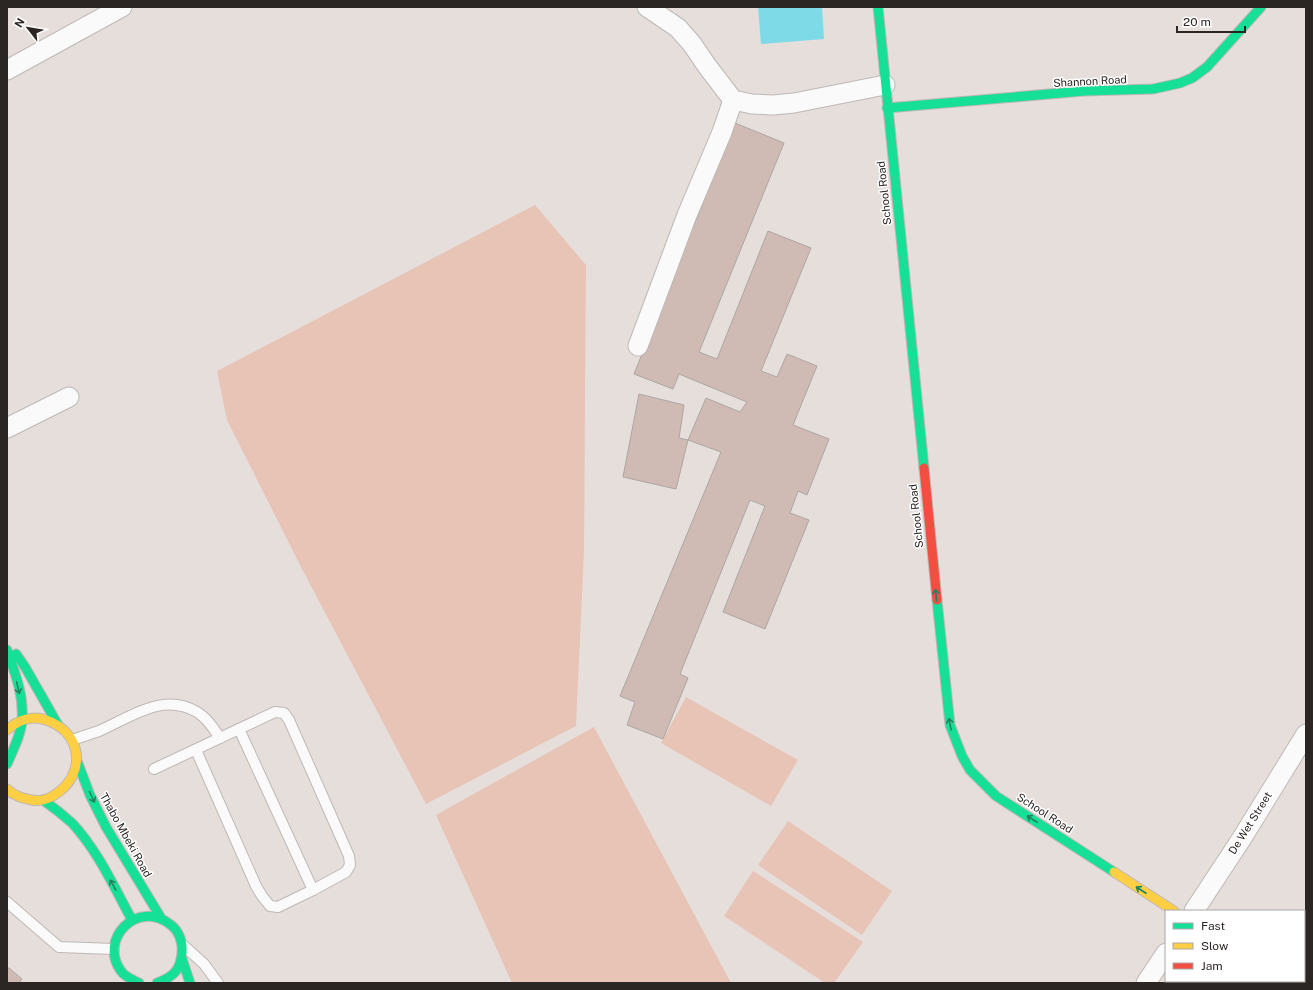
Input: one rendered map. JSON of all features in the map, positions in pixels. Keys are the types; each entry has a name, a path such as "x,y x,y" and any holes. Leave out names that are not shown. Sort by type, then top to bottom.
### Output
{"street":[{"path":"7,70 122,7"},
{"path":"647,7 678,28 692,44 733,100 752,104 773,105 794,103 885,85"},
{"name":"School Road","path":"878,7 950,725 955,742 970,770 996,796 1172,910"},
{"name":"Shannon Road","path":"887,108 1085,91 1157,88 1179,83 1191,79 1204,71 1262,7"},
{"path":"638,346 687,215 722,132 733,100"},
{"path":"7,428 69,397"},
{"path":"7,642 25,667 58,725"},
{"path":"7,650 20,689 22,720 17,740 7,764"},
{"path":"7,730 22,720 36,718 49,720 66,731 72,740"},
{"name":"De Wet Street","path":"1195,910 1242,838 1306,734"},
{"name":"Thabo Mbeki Road","path":"72,740 76,750 77,761 91,795 129,868 161,918"},
{"path":"7,789 22,799 38,801 50,798 61,792 70,782 75,771 77,761"},
{"path":"44,800 73,825 86,840 132,920"},
{"path":"139,983 129,978 121,970 116,961 114,949 117,938 123,927 132,920 141,916 151,915 169,922 176,928 183,945 182,960 190,983"},
{"path":"1146,983 1165,954"},
{"path":"157,983 170,977 182,960"}],"lane":[{"path":"72,740 98,731 129,715 152,706 170,704 183,706 198,713 209,722 220,738"},
{"path":"154,769 275,712 284,713 290,720 349,856 350,865 346,872 278,907 270,906 262,896 196,750"},
{"path":"239,729 313,890"},
{"path":"7,902 59,947 114,949"},
{"path":"183,945 204,964 218,983"}],"shaded area":[{"path":"535,205 586,265 584,551 576,726 426,804 302,569 227,420 217,371"},
{"path":"686,697 798,760 771,806 661,743"},
{"path":"594,727 731,983 512,983 436,815"},
{"path":"788,821 892,891 862,935 758,865"},
{"path":"753,871 863,942 834,983 825,983 724,916"}],"water":[{"path":"758,7 822,7 824,39 761,44"}],"building":[{"path":"735,123 784,143 699,352 717,359 768,231 811,248 761,371 777,377 787,354 817,366 793,425 829,439 807,495 798,491 790,513 809,520 765,629 723,612 765,506 750,500 680,674 688,678 663,739 627,725 635,702 620,696 721,452 688,440 706,398 740,412 747,402 679,374 673,389 634,374"},
{"path":"639,394 684,405 679,438 688,440 676,489 623,477"},
{"path":"7,968 22,979 19,983 7,983"},
{"path":"1232,982 1276,982 1275,983"}],"traffic: fast":[{"path":"878,7 924,468"},
{"path":"887,108 1084,91 1153,89 1180,83 1192,78 1207,67 1261,7"},
{"path":"937,600 950,725 962,756 970,770 996,796 1114,872"},
{"path":"7,650 22,702 22,720 20,731 7,764"},
{"path":"16,654 58,725"},
{"path":"77,761 90,795 106,827 161,918"},
{"path":"43,800 72,823 90,845 132,920"},
{"path":"139,983 127,977 121,971 115,959 114,947 118,936 125,926 134,920 146,916 158,918 171,925 180,937 182,945 180,964 178,968 168,978 157,983"},
{"path":"182,959 190,983"}],"traffic: slow":[{"path":"7,730 25,719 36,718 46,720 57,725 66,733 72,741 76,751 74,772 69,782 53,796 47,799 36,800 15,795 7,789"},
{"path":"1114,872 1172,910"}],"traffic: jam":[{"path":"924,468 937,600"}]}
